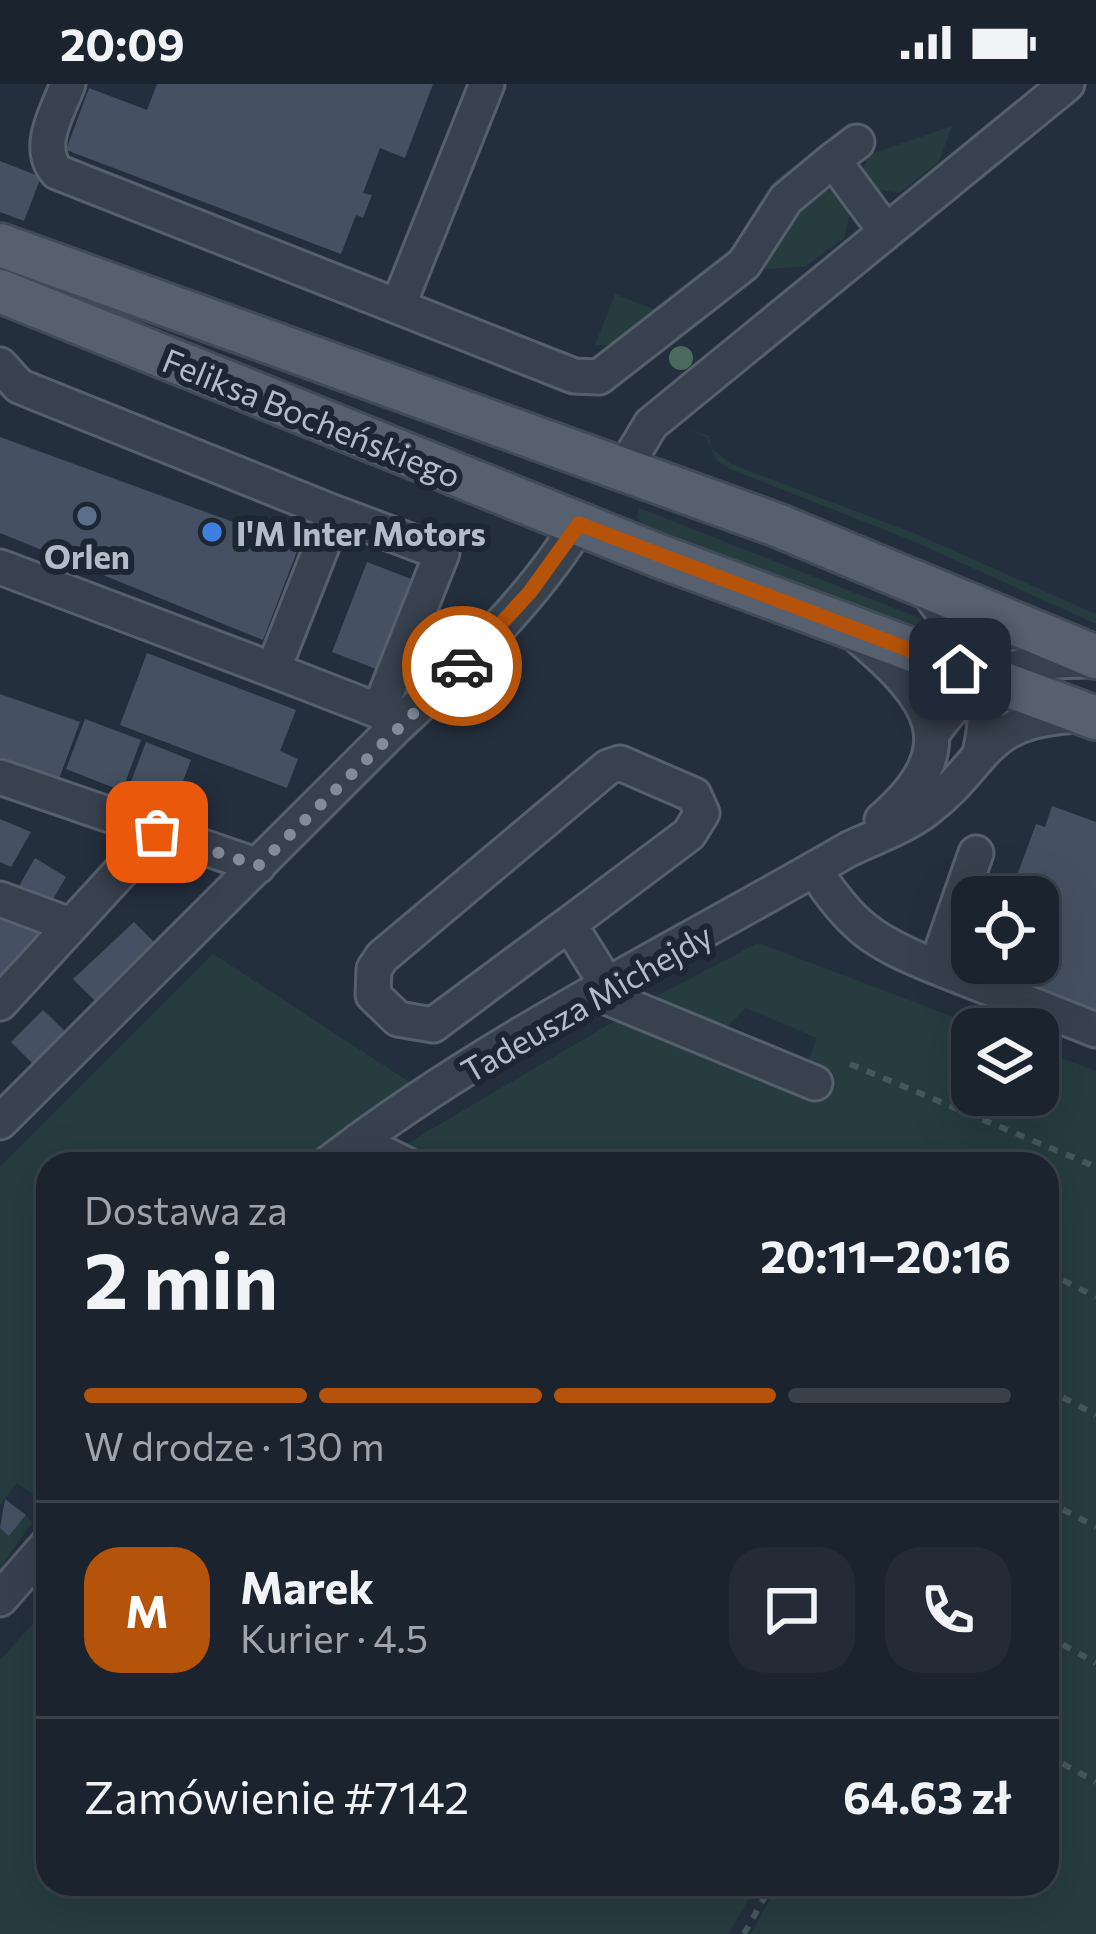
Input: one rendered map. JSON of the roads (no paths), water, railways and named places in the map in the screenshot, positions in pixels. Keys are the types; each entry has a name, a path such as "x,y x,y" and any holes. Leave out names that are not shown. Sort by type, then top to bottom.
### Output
{"main road":[{"name":"Feliksa Bocheńskiego","path":"0,245 624,469 922,583 1096,659"},
{"name":"Feliksa Bocheńskiego","path":"0,291 579,524 1091,716"}],"street":[{"path":"68,84 47,141 49,163 57,172 574,376 599,377 745,264 793,191 845,151 884,229"},
{"path":"398,306 487,84"},
{"path":"624,469 651,424 1067,84"},
{"path":"0,365 19,386 40,395 442,553 388,719"},
{"path":"273,670 335,513"},
{"path":"0,1122 258,866 388,719 488,640 550,569 579,524"},
{"path":"0,567 273,670 388,719"},
{"path":"922,583 970,646 984,677 988,703 981,748"},
{"path":"849,628 899,670 923,700 935,730"},
{"path":"984,677 1050,662 1096,659"},
{"name":"Tadeusza Michejdy","path":"849,849 923,776 935,730 956,698 984,677"},
{"name":"Tadeusza Michejdy","path":"344,1152 406,1106 849,849 929,808 981,748 1020,725 1050,716 1091,716"},
{"path":"630,765 694,795 702,813 689,834 569,924 434,1025 398,1018 373,995 374,969 382,957 608,767 630,765"},
{"path":"0,777 258,866"},
{"path":"0,1003 157,832"},
{"path":"936,967 976,853"},
{"path":"814,869 859,929 882,946 1096,1030"},
{"path":"0,899 70,925"},
{"path":"569,924 604,991 815,1083"},
{"path":"358,1141 380,1152"},
{"path":"0,1600 36,1558"}],"place":[{"name":"Orlen","path":"87,516"},
{"name":"I'M Inter Motors","path":"212,532"}]}
